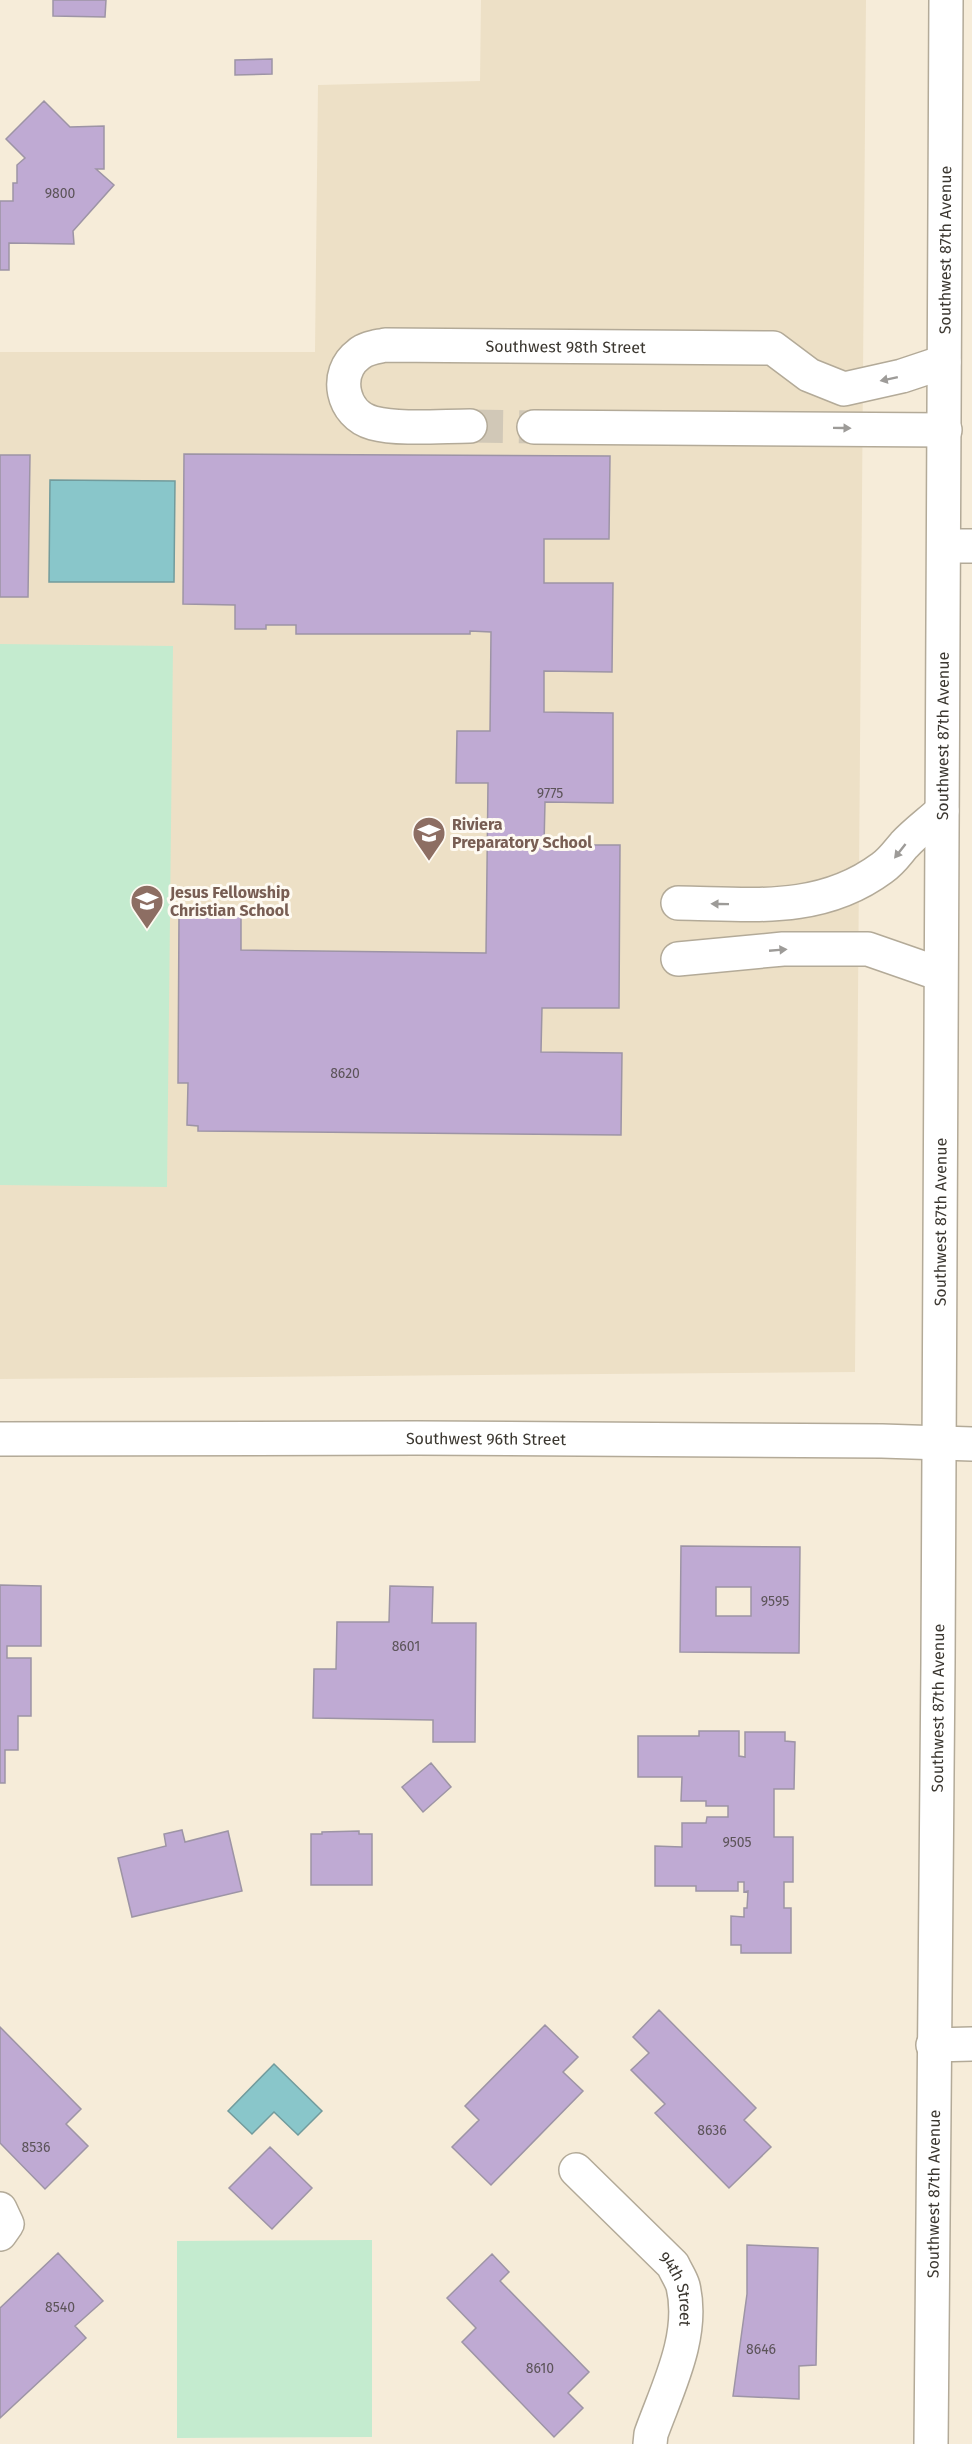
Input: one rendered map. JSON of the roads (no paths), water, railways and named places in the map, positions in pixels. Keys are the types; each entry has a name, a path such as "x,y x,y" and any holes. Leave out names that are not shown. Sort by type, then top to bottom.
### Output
{"main road":[{"name":"Southwest 87th Avenue","path":"931,2444 942,812 958,546 945,430 946,0"},
{"name":"Southwest 98th Street","path":"470,426 391,426 372,423 356,415 347,402 344,387 345,372 352,360 360,353 385,345 773,348 809,375 844,388 902,376 944,362"},
{"path":"534,426 945,430"},
{"path":"678,903 783,905 830,896 882,869 895,858 904,845 942,812"},
{"path":"678,959 783,949 868,949 940,974"},
{"name":"Southwest 96th Street","path":"0,1439 417,1438 882,1441 972,1444"},
{"path":"933,2045 972,2044"},
{"name":"94th Street","path":"576,2170 673,2265 683,2285 685,2309 680,2354 651,2434 650,2444"},
{"path":"0,2209 7,2223 0,2234"}],"water":[{"path":"50,480 175,481 174,582 49,582"},
{"path":"274,2064 322,2111 298,2135 274,2112 252,2134 228,2111"}],"tunnel":[{"path":"470,426 534,427"}],"place":[{"name":"Riviera Preparatory School","path":"429,862"},
{"name":"Jesus Fellowship Christian School","path":"147,930"}]}
